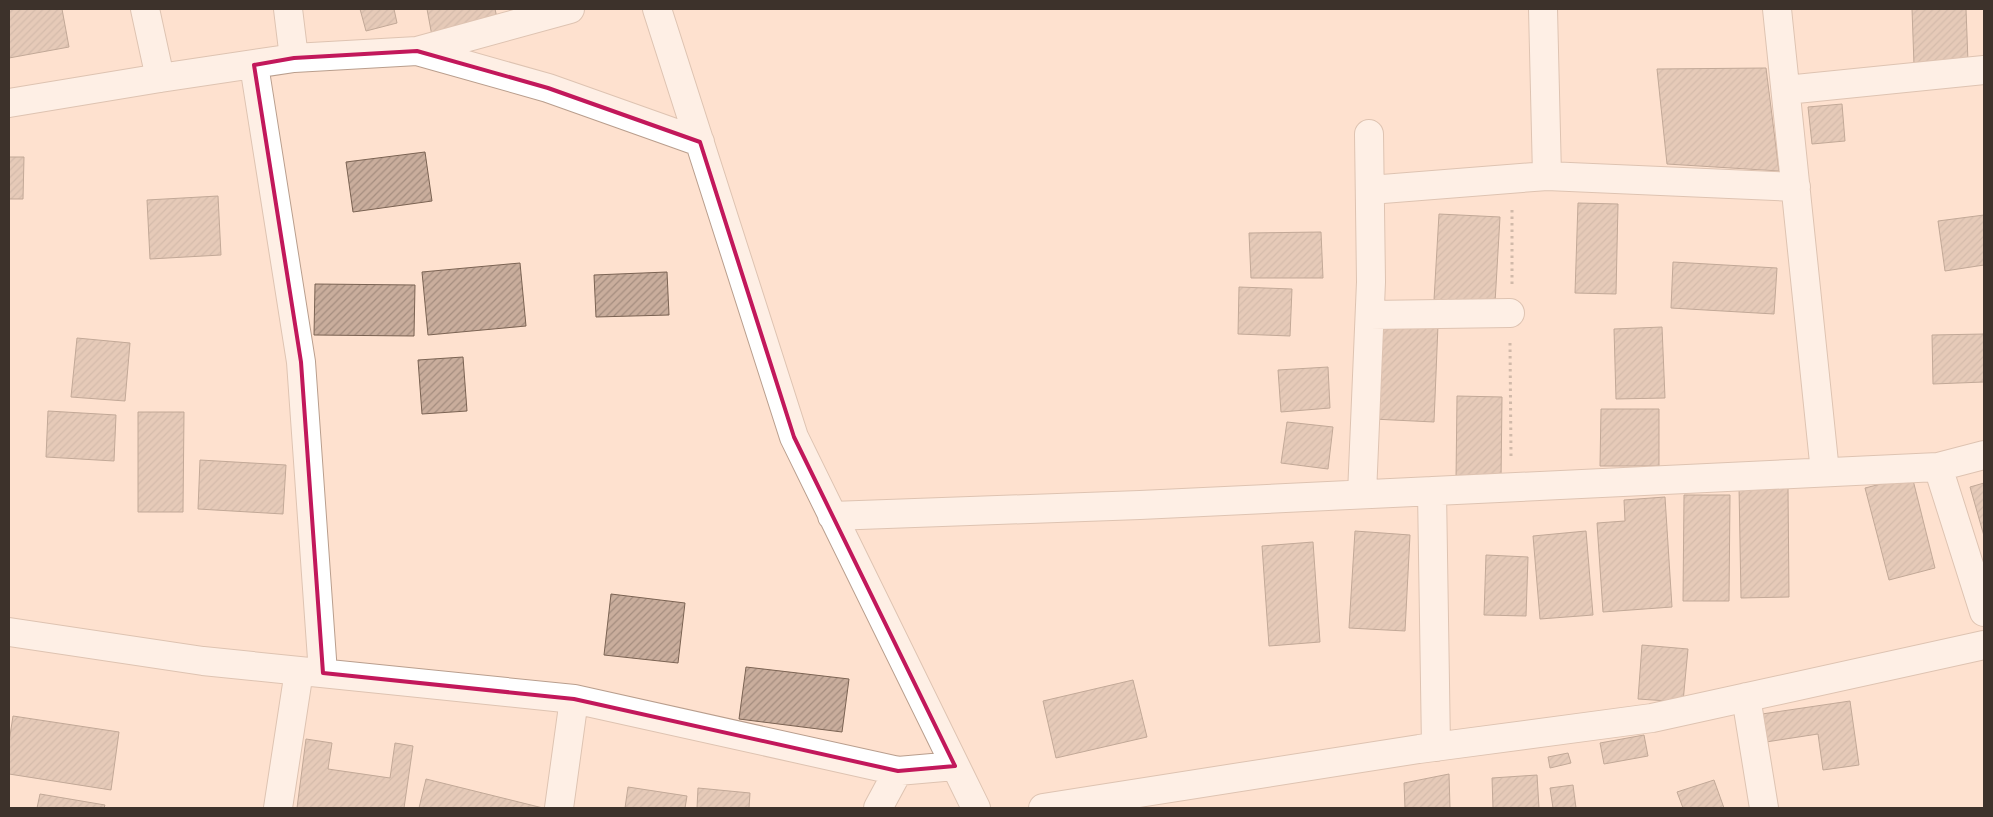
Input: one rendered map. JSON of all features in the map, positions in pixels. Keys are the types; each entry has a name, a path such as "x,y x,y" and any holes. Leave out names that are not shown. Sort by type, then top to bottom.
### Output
{"street":[{"path":"145,9 160,78"},
{"path":"288,9 294,58"},
{"path":"9,103 294,58 418,51 570,9"},
{"path":"657,9 794,437 976,808"},
{"path":"1543,9 1547,176"},
{"path":"1777,9 1825,472"},
{"path":"418,51 548,88 700,142"},
{"path":"254,65 301,362 311,672 278,808"},
{"path":"1786,90 1984,70"},
{"path":"1362,494 1370,315 1369,134"},
{"path":"1370,190 1547,176 1796,187"},
{"path":"1370,315 1510,313"},
{"path":"832,516 1149,504 1938,467 1984,455"},
{"path":"1938,467 1984,612"},
{"path":"1432,491 1436,747"},
{"path":"9,632 203,661 574,699 898,770 955,766"},
{"path":"1043,808 1436,747 1652,718 1984,645"},
{"path":"1746,697 1764,808"},
{"path":"559,808 574,699"},
{"path":"878,808 898,770"}],"highlighted area":[{"path":"417,51 548,88 700,142 794,437 955,766 898,771 574,699 323,673 301,362 254,65 294,58"}],"building":[{"path":"9,9 62,9 69,47 9,58"},
{"path":"360,9 394,9 397,23 366,31"},
{"path":"427,9 495,9 498,22 432,36"},
{"path":"1912,9 1966,9 1968,62 1914,65"},
{"path":"1766,68 1779,171 1667,164 1657,69"},
{"path":"1842,104 1845,141 1812,144 1808,107"},
{"path":"425,152 432,201 353,212 346,162"},
{"path":"9,157 24,157 23,199 9,199"},
{"path":"218,196 221,255 150,259 147,200"},
{"path":"1578,203 1618,204 1616,294 1575,293"},
{"path":"1439,214 1500,217 1495,303 1434,300"},
{"path":"1984,215 1984,265 1945,271 1938,221"},
{"path":"1321,232 1323,278 1251,278 1249,233"},
{"path":"1673,262 1777,268 1774,314 1671,308"},
{"path":"520,263 526,326 428,335 422,272"},
{"path":"667,272 669,315 596,317 594,275"},
{"path":"315,284 415,285 414,336 314,335"},
{"path":"1239,287 1292,289 1290,336 1238,334"},
{"path":"1377,322 1438,325 1434,422 1373,419"},
{"path":"1662,327 1665,398 1616,399 1614,329"},
{"path":"1984,334 1984,382 1933,384 1932,335"},
{"path":"77,338 130,343 125,401 71,397"},
{"path":"463,357 467,411 422,414 418,360"},
{"path":"1328,367 1330,408 1281,412 1278,370"},
{"path":"1457,396 1502,397 1501,480 1456,480"},
{"path":"1601,409 1659,409 1659,466 1600,466"},
{"path":"48,411 116,415 114,461 46,457"},
{"path":"138,412 184,412 183,512 138,512"},
{"path":"1287,422 1333,427 1328,469 1281,463"},
{"path":"200,460 286,465 283,514 198,509"},
{"path":"1912,476 1935,568 1889,580 1865,488"},
{"path":"1984,483 1984,536 1970,487"},
{"path":"1788,485 1789,597 1741,598 1739,486"},
{"path":"1684,495 1730,495 1729,601 1683,601"},
{"path":"1665,497 1672,607 1603,612 1597,523 1625,521 1624,500"},
{"path":"1355,531 1410,535 1405,631 1349,628"},
{"path":"1586,531 1593,615 1540,619 1533,536"},
{"path":"1313,542 1320,642 1269,646 1262,546"},
{"path":"1486,555 1528,557 1526,616 1484,615"},
{"path":"611,594 685,603 678,663 604,655"},
{"path":"1642,645 1688,649 1683,702 1638,699"},
{"path":"746,667 849,679 842,732 739,719"},
{"path":"1133,680 1147,737 1056,758 1043,701"},
{"path":"1850,701 1859,765 1823,770 1818,734 1766,742 1762,714"},
{"path":"13,716 119,732 111,790 9,774 9,742"},
{"path":"1644,735 1648,756 1604,764 1600,743"},
{"path":"306,739 332,743 328,769 390,778 395,743 413,746 404,808 297,808"},
{"path":"1568,753 1571,763 1550,768 1548,757"},
{"path":"1449,774 1450,808 1405,808 1404,783"},
{"path":"1537,775 1539,808 1493,808 1492,778"},
{"path":"426,779 543,808 419,808"},
{"path":"1714,780 1724,808 1683,808 1677,792"},
{"path":"1573,785 1576,808 1553,808 1550,788"},
{"path":"628,787 687,796 685,808 625,808"},
{"path":"698,788 750,793 749,808 697,808"},
{"path":"40,794 105,805 104,808 37,808"}]}
